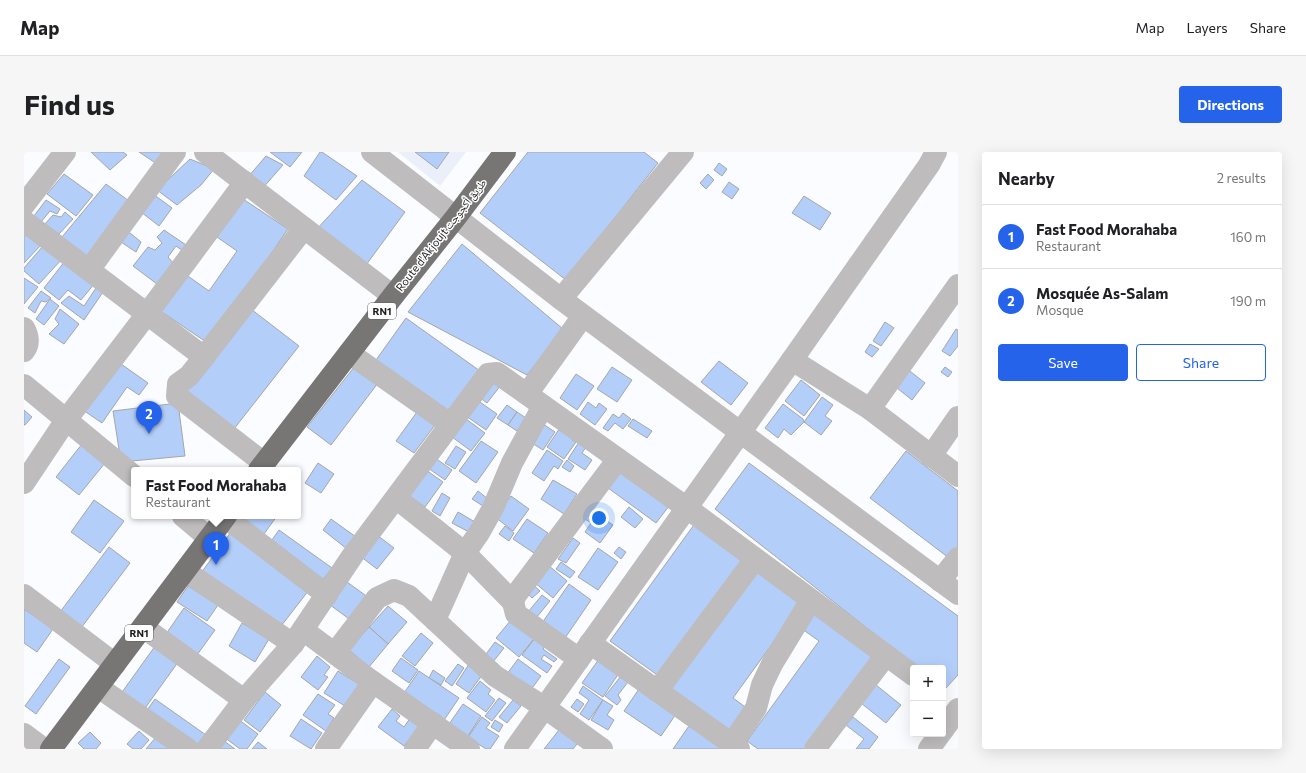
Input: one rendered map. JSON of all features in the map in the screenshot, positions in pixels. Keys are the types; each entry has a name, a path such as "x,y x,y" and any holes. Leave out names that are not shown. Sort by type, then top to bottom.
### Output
{"highway":[{"name":"Route d'Akjoujt طريق أكجوجت","path":"261,467 393,296 456,218 504,152"},
{"name":"RN1","path":"51,749 224,519"}],"street":[{"path":"24,205 65,152"},
{"path":"89,270 175,152"},
{"path":"205,152 393,296"},
{"path":"372,152 583,316 958,594"},
{"path":"561,299 684,152"},
{"path":"515,749 741,433 929,165 936,152"},
{"path":"24,483 66,420 147,314 244,182"},
{"path":"24,221 204,357"},
{"path":"261,467 177,396 178,384 189,376 304,228"},
{"path":"870,409 958,285"},
{"path":"435,620 465,553 479,533 493,508 512,463 535,400 583,316"},
{"path":"24,328 28,338 27,348 24,351"},
{"path":"349,353 450,424"},
{"path":"792,360 870,409 958,476"},
{"path":"207,749 244,700 298,637 353,554 488,374 491,373 497,373 687,508 910,673"},
{"path":"24,385 131,474"},
{"path":"931,456 958,417"},
{"path":"513,602 516,595 618,459"},
{"path":"396,498 465,553 513,602 516,614 657,691 735,747 756,708 762,685 772,664 812,600"},
{"path":"187,519 209,538"},
{"path":"230,519 326,595"},
{"path":"940,581 958,558"},
{"path":"657,691 755,559"},
{"path":"185,571 298,637 335,653 372,682 469,749"},
{"path":"335,653 377,598 394,590 409,596 495,676 544,707 602,749"},
{"path":"24,595 115,664"},
{"path":"143,627 244,700"},
{"path":"815,749 886,655"},
{"path":"326,749 372,682"},
{"path":"98,687 188,749"},
{"path":"946,699 958,709 946,726"},
{"path":"415,749 433,723"},
{"path":"24,734 44,749"},
{"path":"929,749 938,737"}],"shaded area":[{"path":"398,152 466,152 440,186"}],"building":[{"path":"91,152 123,152 127,155 110,170"},
{"path":"139,152 167,152 157,164"},
{"path":"270,152 302,152 290,167"},
{"path":"320,152 357,176 336,200 304,176"},
{"path":"415,152 449,152 437,169"},
{"path":"528,152 644,152 658,163 566,280 480,213"},
{"path":"266,156 283,165 261,190 248,177"},
{"path":"190,159 214,169 201,185 177,205 157,190"},
{"path":"719,163 727,169 722,176 714,170"},
{"path":"64,174 93,195 76,216 47,194"},
{"path":"708,174 714,180 706,189 700,183"},
{"path":"362,180 405,212 366,265 316,230"},
{"path":"729,182 739,189 732,199 722,192"},
{"path":"106,184 129,201 89,258 62,237"},
{"path":"153,194 172,208 159,226 141,212"},
{"path":"804,196 831,213 820,230 792,213"},
{"path":"240,197 288,229 209,344 159,310 185,274 209,291 237,251 214,235"},
{"path":"46,200 60,209 57,214 50,211 41,222 34,216"},
{"path":"65,212 73,219 59,234 45,224 53,215 61,217"},
{"path":"124,228 141,242 136,252 118,240"},
{"path":"24,230 41,245 24,263"},
{"path":"164,230 189,247 186,253 176,246 168,257 174,264 157,284 133,266 148,247 155,250 162,243 157,237"},
{"path":"462,244 563,329 527,375 408,312"},
{"path":"43,246 62,259 39,284 24,271 24,268"},
{"path":"65,261 95,283 81,300 68,290 59,300 44,288"},
{"path":"24,278 38,287 24,304"},
{"path":"98,285 105,289 84,320 61,303 69,296 84,306"},
{"path":"41,291 51,298 46,302 41,301 35,313 28,308"},
{"path":"50,299 59,306 44,325 36,319"},
{"path":"247,306 299,346 230,434 178,394"},
{"path":"60,309 79,324 64,344 49,334 59,324 55,319"},
{"path":"406,318 480,371 449,413 376,360"},
{"path":"885,322 894,328 881,346 873,341"},
{"path":"956,329 958,330 958,346 950,356 942,351"},
{"path":"870,344 879,349 872,357 865,352"},
{"path":"114,359 148,383 139,395 127,387 102,423 80,408"},
{"path":"719,361 748,383 731,405 701,382"},
{"path":"355,366 378,383 331,445 307,427"},
{"path":"612,367 632,380 617,402 597,389"},
{"path":"945,367 952,372 948,377 941,372"},
{"path":"906,368 925,383 912,400 892,384"},
{"path":"576,374 594,386 577,410 560,398"},
{"path":"489,376 501,385 487,403 475,394"},
{"path":"801,380 820,395 804,416 785,401"},
{"path":"822,397 833,405 825,416 832,421 821,435 804,422"},
{"path":"477,400 497,414 486,430 466,416"},
{"path":"588,402 596,408 599,403 607,409 595,425 580,414"},
{"path":"178,403 185,456 121,462 113,411"},
{"path":"783,404 803,419 804,422 791,435 784,429 778,438 765,428"},
{"path":"507,405 517,412 508,425 497,418"},
{"path":"24,410 32,417 25,425 24,425"},
{"path":"417,412 435,425 414,453 396,441"},
{"path":"517,412 526,418 517,431 508,425"},
{"path":"623,413 631,419 623,429 615,423 608,431 603,428 613,414 619,418"},
{"path":"462,416 485,433 471,451 448,434"},
{"path":"633,419 652,431 647,438 628,426"},
{"path":"540,422 555,432 543,450 527,440"},
{"path":"562,425 576,435 572,440 576,442 564,459 547,447"},
{"path":"581,439 588,444 582,453 592,460 585,470 568,459"},
{"path":"481,441 498,452 476,483 459,471"},
{"path":"82,444 105,463 79,495 56,477"},
{"path":"456,446 466,452 455,469 445,463"},
{"path":"547,450 563,461 558,469 554,466 544,481 532,473"},
{"path":"906,451 958,491 958,547 949,558 870,498"},
{"path":"431,455 452,470 445,480 424,465"},
{"path":"567,460 574,466 570,472 562,467"},
{"path":"318,463 334,474 321,493 305,483"},
{"path":"749,463 958,616 958,675 946,688 946,665 914,665 715,509"},
{"path":"617,467 669,506 656,523 604,485"},
{"path":"426,470 443,482 425,507 408,495"},
{"path":"553,480 577,494 564,514 541,499"},
{"path":"478,491 488,499 483,506 472,499"},
{"path":"442,493 450,498 440,516 432,511"},
{"path":"511,496 529,509 513,531 495,517"},
{"path":"94,500 124,521 100,553 71,532"},
{"path":"629,507 643,519 635,528 621,517"},
{"path":"588,508 613,525 600,543 585,532 591,523 582,517"},
{"path":"458,512 475,522 469,532 452,523"},
{"path":"243,519 275,519 261,538"},
{"path":"331,519 356,537 347,549 323,530"},
{"path":"527,519 548,533 534,553 513,539"},
{"path":"696,522 746,558 660,677 610,641"},
{"path":"505,526 514,533 509,541 499,534"},
{"path":"279,530 332,568 321,582 269,544"},
{"path":"231,532 309,590 278,630 201,573"},
{"path":"373,532 394,548 377,569 356,553"},
{"path":"573,538 580,543 566,563 558,559"},
{"path":"109,547 130,563 78,632 57,616"},
{"path":"619,547 626,552 621,559 614,553"},
{"path":"598,548 618,562 598,590 578,577"},
{"path":"561,562 575,572 570,578 556,569"},
{"path":"548,565 567,581 553,598 534,582"},
{"path":"755,570 801,604 733,698 748,709 731,733 668,688"},
{"path":"343,579 369,598 352,621 326,602"},
{"path":"532,584 540,591 532,598 525,591"},
{"path":"569,584 591,600 565,638 542,623"},
{"path":"188,586 218,605 207,621 177,602"},
{"path":"542,595 550,601 536,618 528,612"},
{"path":"388,606 407,622 388,644 369,627"},
{"path":"184,608 215,630 197,655 166,634"},
{"path":"24,609 53,629 37,652 24,643"},
{"path":"817,609 878,653 809,749 758,749 747,741 819,641 802,629"},
{"path":"511,620 534,639 519,657 496,638"},
{"path":"242,623 269,639 255,662 229,646"},
{"path":"369,627 388,644 369,667 349,650"},
{"path":"421,633 433,643 415,666 402,656"},
{"path":"538,634 549,641 543,649 557,659 554,662 544,655 541,659 552,666 547,673 522,655"},
{"path":"158,642 181,658 143,711 120,695"},
{"path":"495,642 504,648 489,667 481,661"},
{"path":"317,656 330,667 324,675 328,677 318,690 301,677"},
{"path":"401,658 418,670 409,683 392,671"},
{"path":"59,659 70,667 36,714 25,706"},
{"path":"518,659 541,676 527,695 504,678"},
{"path":"599,659 619,673 603,697 582,683"},
{"path":"471,661 485,671 469,693 456,684"},
{"path":"458,664 464,668 452,686 445,681"},
{"path":"433,670 445,678 441,685 429,678"},
{"path":"338,671 359,684 345,706 324,693"},
{"path":"419,671 459,698 442,723 402,696"},
{"path":"621,676 628,682 618,695 621,700 617,705 605,696"},
{"path":"480,681 491,690 488,694 495,700 486,712 467,698"},
{"path":"876,685 901,705 886,723 861,703"},
{"path":"583,686 603,700 589,720 580,714 589,700 579,693"},
{"path":"639,689 676,714 661,736 624,711"},
{"path":"265,692 281,705 260,732 244,720"},
{"path":"318,694 335,705 328,714 334,718 326,731 303,715"},
{"path":"499,698 506,703 492,721 485,716"},
{"path":"155,699 206,735 196,749 145,713"},
{"path":"577,699 584,704 578,712 571,707"},
{"path":"513,700 521,706 507,723 499,717"},
{"path":"603,700 613,706 607,715 614,720 608,730 591,720"},
{"path":"463,704 481,716 466,739 447,727"},
{"path":"392,709 400,716 396,721 404,727 411,717 421,724 404,746 378,727"},
{"path":"482,717 490,723 486,728 499,736 490,749 486,749 468,737"},
{"path":"853,717 878,737 869,749 856,749 864,739 846,725"},
{"path":"238,719 258,734 247,749 240,749 224,737"},
{"path":"301,719 322,733 311,749 290,736"},
{"path":"495,720 503,725 499,732 491,727"},
{"path":"691,723 730,749 673,749"},
{"path":"563,725 581,739 573,749 544,749"},
{"path":"139,731 149,740 141,749 133,749 127,744"},
{"path":"90,732 101,743 96,749 84,749 78,743"},
{"path":"157,736 172,749 146,749"},
{"path":"220,738 235,749 212,749"},
{"path":"258,742 267,749 252,749"}],"place":[{"name":"Mosquée As-Salam","path":"149,434"},
{"name":"Fast Food Morahaba","path":"216,565"}]}
